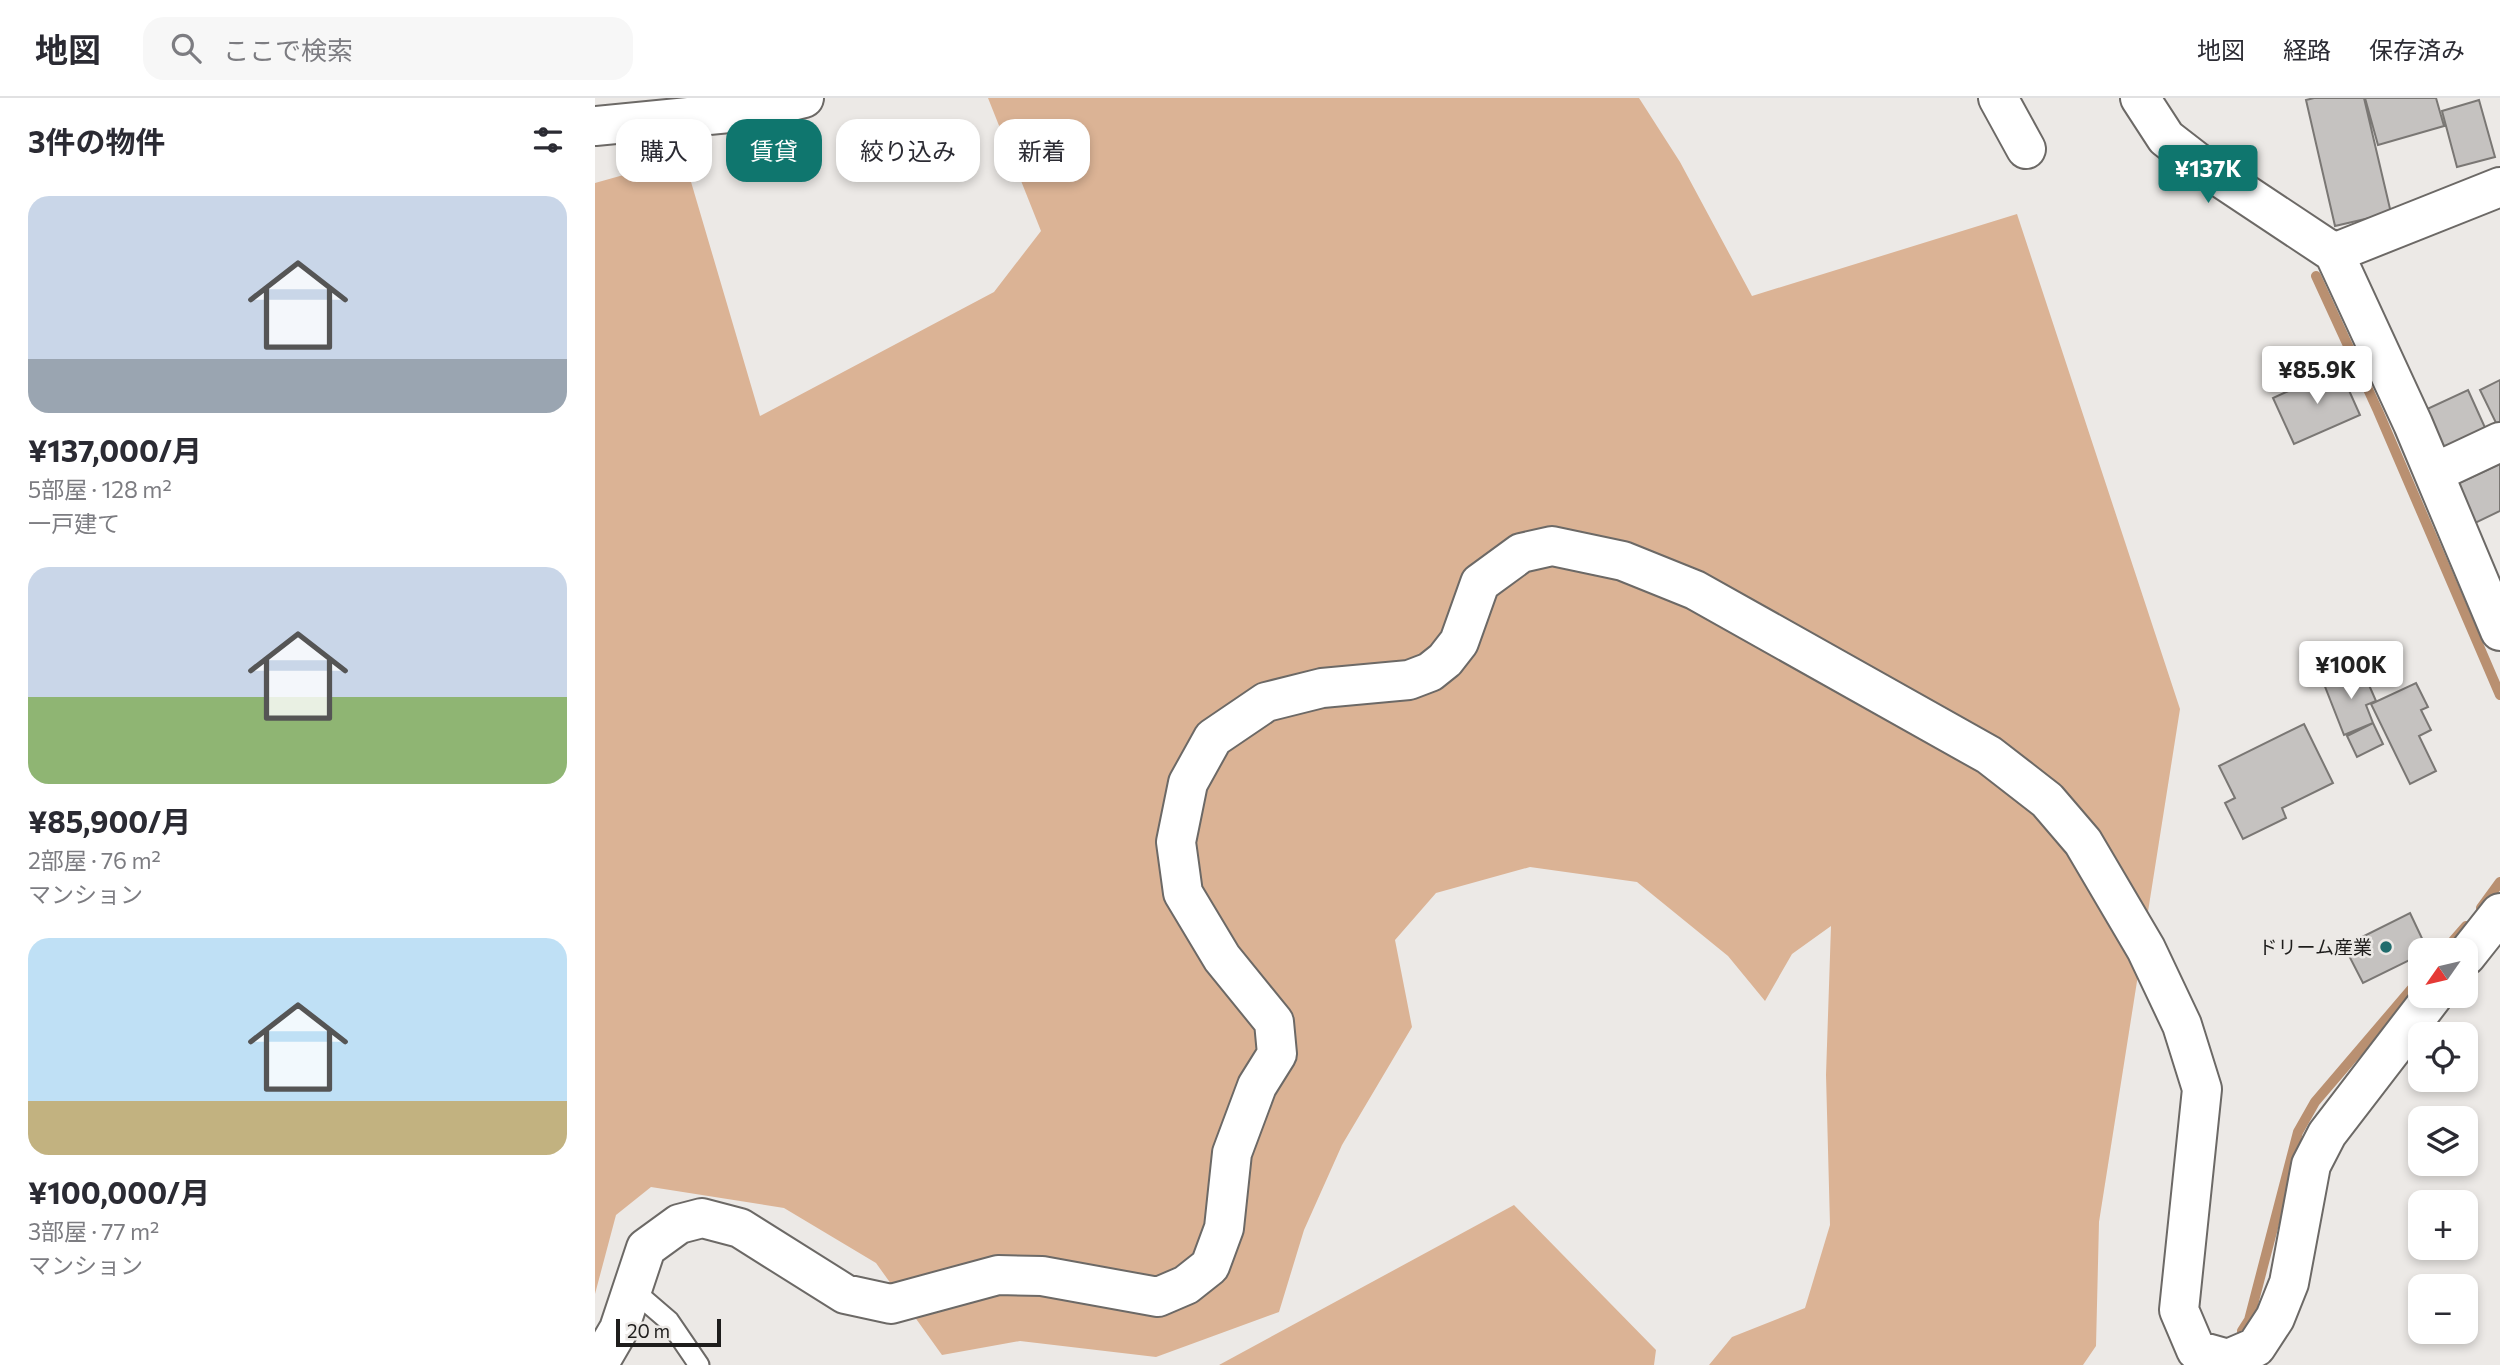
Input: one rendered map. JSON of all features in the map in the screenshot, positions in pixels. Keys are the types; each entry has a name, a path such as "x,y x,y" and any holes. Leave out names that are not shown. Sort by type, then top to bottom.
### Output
{"street":[{"path":"595,126 750,111 804,98"},
{"path":"1998,98 2026,149"},
{"path":"2140,98 2166,138 2176,146 2334,253 2434,473 2500,631"},
{"path":"2334,253 2500,187"},
{"path":"2434,473 2500,442"},
{"path":"598,1365 619,1329 646,1248 679,1224 702,1218 740,1228 845,1294 891,1304 998,1275 1042,1276 1158,1297 1186,1285 1210,1266 1224,1228 1232,1153 1257,1086 1277,1054 1274,1022 1222,958 1183,893 1176,842 1188,783 1213,738 1266,702 1322,688 1409,680 1430,672 1445,660 1459,642 1480,583 1521,553 1552,546 1623,561 1695,590 1989,755 2047,800 2083,842 2146,949 2172,1003 2182,1025 2201,1089 2179,1310 2196,1350 2228,1359 2256,1347 2275,1318 2289,1283 2311,1165 2327,1134 2368,1077 2424,1008"},
{"path":"2478,941 2500,913"}],"lane":[{"path":"633,1290 669,1321 699,1365"}],"shaded area":[{"path":"988,98 1639,98 1680,162 1752,296 2017,214 2180,709 2099,1222 2096,1346 2083,1365 1709,1365 1732,1337 1805,1308 1830,1225 1826,1075 1831,926 1792,954 1765,1001 1728,956 1637,882 1530,867 1436,893 1395,940 1412,1027 1342,1145 1304,1230 1279,1312 1156,1357 1020,1341 942,1355 876,1263 784,1208 651,1187 616,1215 595,1294 595,183 616,177 616,182 691,182 760,416 994,292 1041,231 1021,182 1090,182 1090,119 996,119"},
{"path":"1514,1205 1656,1350 1654,1365 1219,1365"}],"building":[{"path":"2364,98 2391,213 2335,226 2306,100"},
{"path":"2365,98 2436,98 2444,126 2378,145"},
{"path":"2479,100 2495,157 2457,167 2442,111"},
{"path":"2339,368 2360,415 2294,444 2273,398"},
{"path":"2500,380 2500,426 2498,427 2480,390"},
{"path":"2468,390 2487,432 2444,451 2425,410"},
{"path":"2500,464 2500,511 2473,524 2455,485"},
{"path":"2362,669 2376,701 2366,705 2373,723 2344,735 2324,684"},
{"path":"2416,683 2428,707 2421,710 2431,730 2419,736 2436,771 2410,784 2371,704"},
{"path":"2373,723 2383,744 2357,757 2347,736"},
{"path":"2304,724 2333,783 2282,808 2286,818 2243,839 2225,803 2235,798 2219,766"},
{"name":"ドリーム産業","path":"2410,913 2422,938 2408,938 2408,961 2363,983 2344,946"}],"waterway":[{"path":"2316,276 2378,411 2500,695"},
{"path":"2481,908 2500,882"},
{"path":"2456,938 2466,926"},
{"path":"2242,1331 2249,1320 2298,1132 2315,1102 2408,993"}],"place":[{"name":"ドリーム産業","path":"2386,947"}]}
